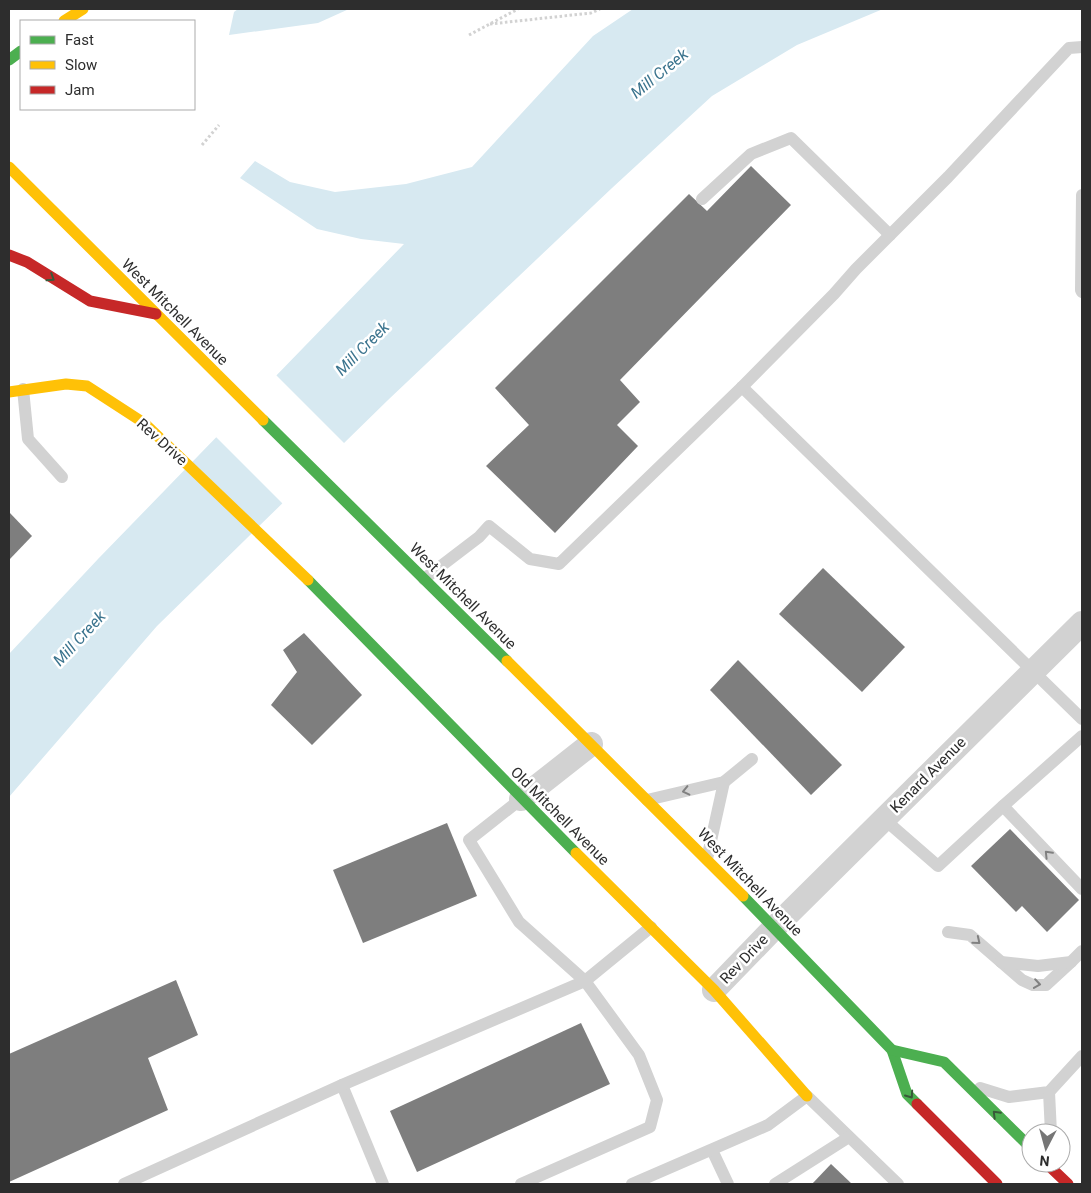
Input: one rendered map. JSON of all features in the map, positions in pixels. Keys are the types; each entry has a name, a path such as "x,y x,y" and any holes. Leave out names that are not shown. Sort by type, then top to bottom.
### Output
{"main road":[{"path":"66,20 83,9"},
{"path":"9,60 20,52"},
{"name":"West Mitchell Avenue","path":"9,167 202,361 363,517 707,859 892,1050 907,1094 997,1184"},
{"path":"9,254 27,262 90,301 156,314"},
{"name":"Rev Drive","path":"9,392 66,384 87,386 144,422 288,560"},
{"name":"Old Mitchell Avenue","path":"288,560 521,799 714,990 807,1096"},
{"path":"892,1050 944,1062 1021,1138"},
{"path":"1056,1173 1065,1182"}],"street":[{"name":"Kenard Avenue","path":"774,928 1034,672 1082,622"},
{"path":"521,799 591,744"},
{"name":"Rev Drive","path":"714,990 774,928"}],"lane":[{"path":"424,579 479,537 489,526 530,559 559,564 742,388 948,177 1069,48 1082,47"},
{"path":"702,199 751,154 791,138 890,235"},
{"path":"1082,196 1082,292"},
{"path":"742,388 1082,719"},
{"path":"23,389 28,439 62,477"},
{"path":"884,819 938,866 1082,736"},
{"path":"647,800 724,782 752,759"},
{"path":"707,859 724,782"},
{"path":"521,799 469,840 518,922 585,981 640,1056 657,1100 650,1127 521,1184"},
{"path":"1003,806 1082,889"},
{"path":"124,1184 342,1085 585,981 651,927"},
{"path":"948,932 970,935 1022,980 1033,985 1046,985 1082,951"},
{"path":"1001,962 1038,966 1071,962"},
{"path":"962,1080 984,1090 1009,1097 1049,1092 1082,1056"},
{"path":"342,1085 383,1184"},
{"path":"1049,1092 1050,1123"},
{"path":"632,1184 768,1125 807,1096 898,1184"},
{"path":"775,1184 849,1137"},
{"path":"712,1150 728,1184"}],"path":[{"path":"469,35 518,9"},
{"path":"490,24 591,13 600,9"},
{"path":"202,145 219,125"}],"water":[{"path":"238,9 349,9 318,23 229,35 234,12"},
{"name":"Mill Creek","path":"633,9 883,9 797,45 712,96 388,400 157,626 9,797 9,654 98,559 404,244 361,239 317,229 240,178 255,161 290,182 335,192 406,184 472,167 593,36"}],"pier":[{"path":"274,373 346,445 284,505 214,435"}],"building":[{"path":"751,166 791,205 620,380 640,402 617,425 638,446 555,533 486,466 529,425 495,388 689,194 707,211"},
{"path":"9,512 32,536 9,560"},
{"path":"823,568 905,647 862,692 779,614"},
{"path":"304,633 362,695 312,745 271,705 297,672 283,650"},
{"path":"738,660 842,765 811,795 710,690"},
{"path":"447,823 477,896 363,943 333,870"},
{"path":"1010,829 1079,900 1047,932 1022,906 1016,912 971,866"},
{"path":"176,980 198,1035 148,1058 168,1110 9,1182 9,1054"},
{"path":"581,1023 610,1084 417,1172 390,1111"},
{"path":"831,1164 852,1184 812,1184"}],"traffic: fast":[{"path":"9,60 20,52"},
{"path":"263,420 507,661"},
{"path":"308,580 576,853"},
{"path":"743,896 892,1050 907,1094 917,1104"},
{"path":"892,1050 944,1062 1021,1138"}],"traffic: slow":[{"path":"66,20 83,9"},
{"path":"9,167 263,420"},
{"path":"9,392 66,384 87,386 144,423 308,580"},
{"path":"507,661 743,896"},
{"path":"576,853 714,990 807,1096"}],"traffic: jam":[{"path":"9,255 27,262 90,301 156,314"},
{"path":"917,1104 997,1184"},
{"path":"1056,1173 1068,1184"}]}
